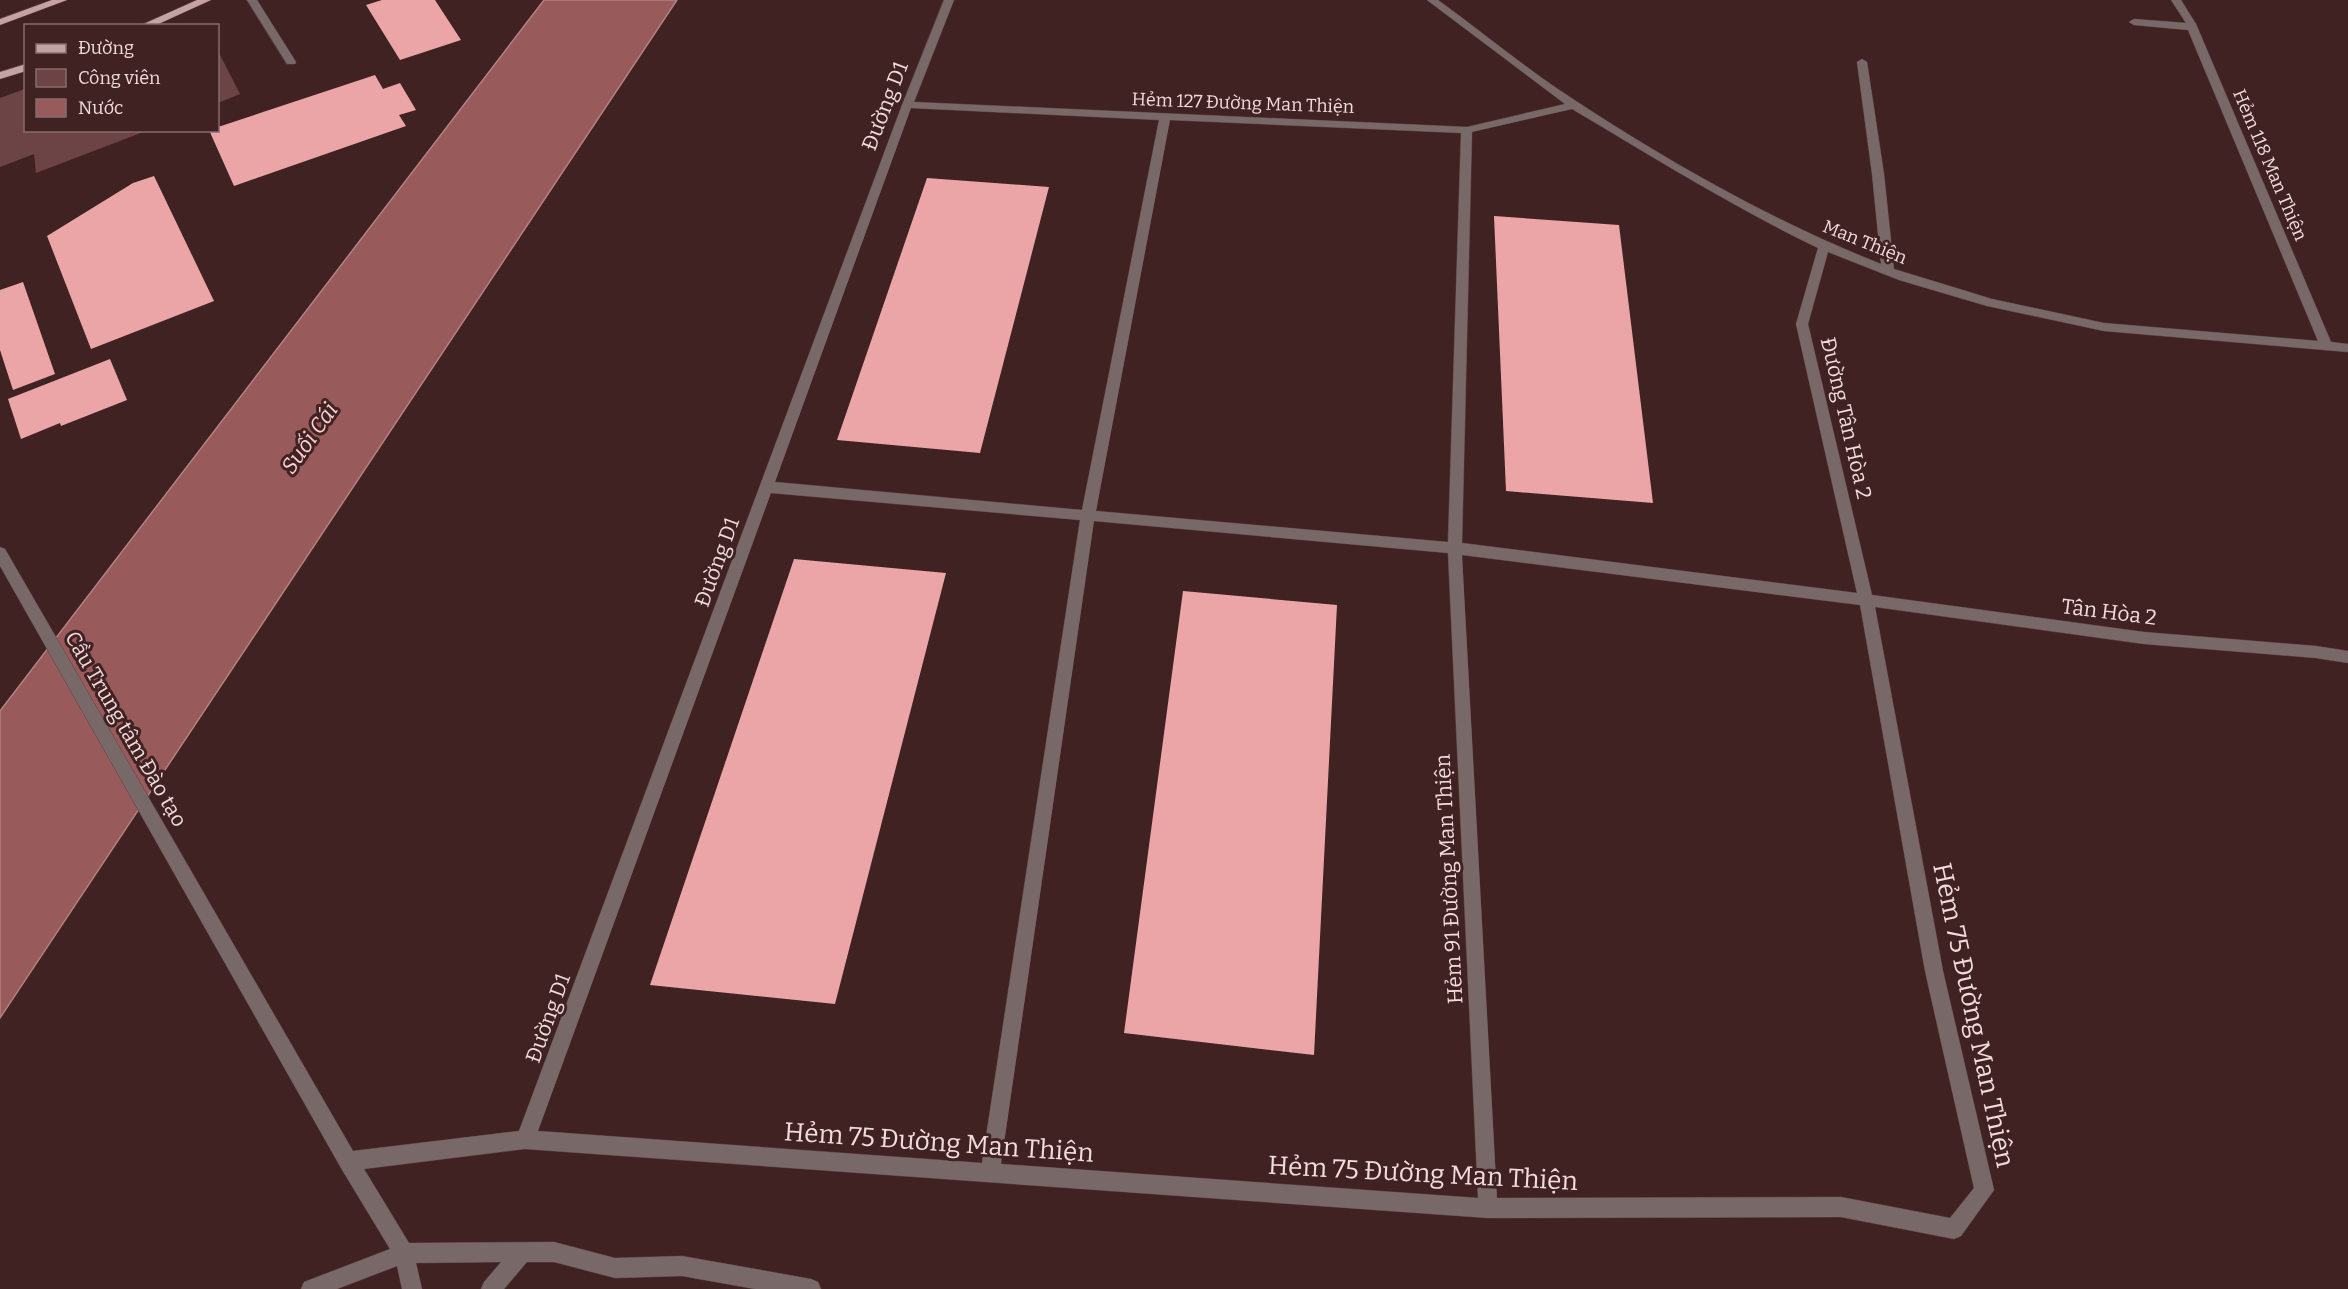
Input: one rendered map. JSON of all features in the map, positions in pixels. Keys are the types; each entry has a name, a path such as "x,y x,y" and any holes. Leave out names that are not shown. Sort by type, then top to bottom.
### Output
{"main road":[{"path":"15,17 33,0"},
{"path":"0,21 62,0"},
{"path":"149,24 206,0"},
{"path":"0,76 24,68"}],"street":[{"path":"252,0 291,62"},
{"name":"Đường D1","path":"525,1140 907,105 949,0"},
{"name":"Man Thiện","path":"1432,0 1574,105 1695,178 1776,223 1824,246 1888,271 1990,303 2104,327 2348,348"},
{"name":"Hẻm 118 Man Thiện","path":"2176,0 2191,27 2327,347"},
{"path":"2134,22 2191,27"},
{"path":"1862,62 1888,271"},
{"name":"Hẻm 127 Đường Man Thiện","path":"907,105 1467,130 1574,105"},
{"path":"990,1173 1088,515 1165,117"},
{"name":"Hẻm 91 Đường Man Thiện","path":"1467,130 1455,548 1488,1208"},
{"name":"Đường Tân Hòa 2","path":"1824,246 1802,324 1866,600"},
{"name":"Tân Hòa 2","path":"767,486 1455,548 2144,638 2316,652 2348,657"},
{"name":"Cầu Trung tâm Đào tạo","path":"0,553 348,1161 404,1253 412,1289"},
{"name":"Hẻm 75 Đường Man Thiện","path":"348,1161 525,1140 1488,1208 1841,1207 1954,1228 1984,1190 1934,971 1866,600"},
{"path":"491,1289 522,1252"},
{"path":"311,1289 404,1253 522,1252 554,1252 615,1268 682,1266 811,1289"}],"green space":[{"path":"219,53 240,94 219,103"},
{"path":"24,89 24,132 143,132 36,173 34,154 0,167 0,98"}],"water":[{"name":"Suối Cái","path":"544,0 677,0 0,1018 0,711"}],"building":[{"path":"382,0 435,0 461,40 400,60 366,5"},
{"path":"375,75 383,89 400,83 416,110 399,115 406,126 234,186 210,132 219,132 219,127"},
{"path":"154,176 214,301 91,349 47,236 133,183"},
{"path":"927,178 1049,187 980,453 837,440"},
{"path":"1494,216 1619,225 1653,503 1506,491"},
{"path":"23,282 55,374 13,390 0,350 0,290"},
{"path":"110,359 127,400 21,439 8,399"},
{"path":"794,559 946,573 835,1004 650,985"},
{"path":"1183,591 1337,605 1314,1055 1124,1033"}]}
